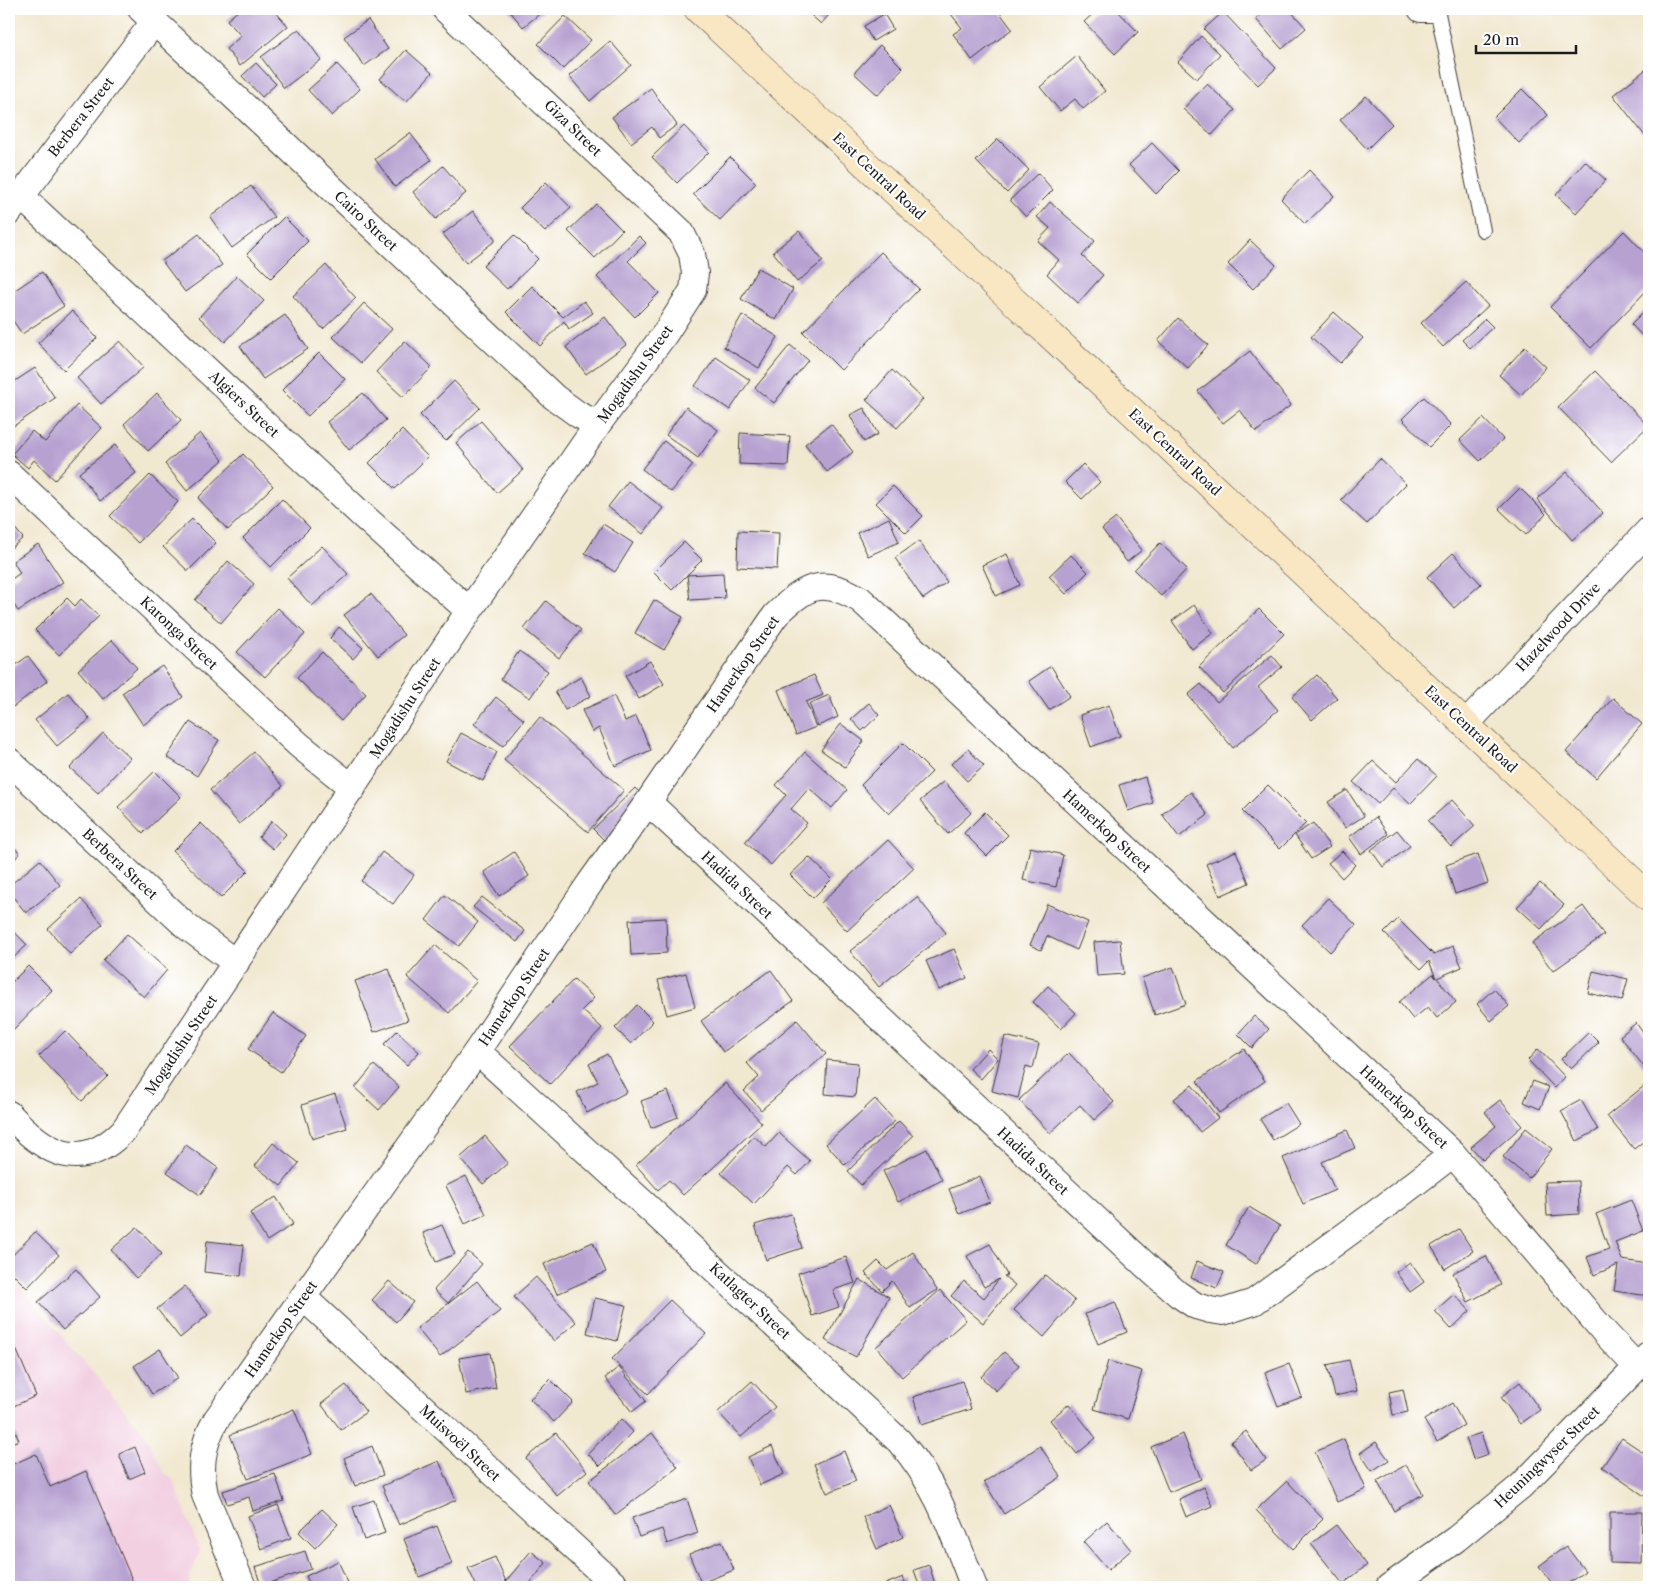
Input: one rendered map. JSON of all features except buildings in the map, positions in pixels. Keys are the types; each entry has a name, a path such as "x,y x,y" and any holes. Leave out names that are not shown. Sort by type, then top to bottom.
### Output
{"street":[{"name":"Giza Street","path":"446,9 670,220 681,232 692,254"},
{"name":"East Central Road","path":"698,9 1466,724 1649,897"},
{"path":"1421,9 1433,9"},
{"name":"Berbera Street","path":"15,204 148,15"},
{"name":"Cairo Street","path":"148,15 554,397 579,415 598,424"},
{"name":"Algiers Street","path":"15,204 469,611"},
{"name":"Mogadishu Street","path":"9,1114 27,1134 45,1148 74,1154 94,1151 111,1143 124,1130 469,611 598,424 664,335 694,290 695,273 692,254"},
{"name":"Karonga Street","path":"9,474 299,745 353,788"},
{"name":"Hazelwood Drive","path":"1466,724 1649,530"},
{"name":"Hamerkop Street","path":"243,1587 206,1495 200,1465 208,1435 216,1420 478,1051 590,883 648,802 775,616 795,596 819,585 845,590 861,600 1453,1154 1606,1334 1643,1361"},
{"name":"Berbera Street","path":"9,761 186,926 236,963"},
{"name":"Hadida Street","path":"648,802 1156,1275 1178,1294 1196,1306 1223,1312 1254,1302 1453,1154"},
{"name":"Katlagter Street","path":"478,1051 681,1237 899,1441 916,1460 940,1501 974,1587"},
{"name":"Muisvoël Street","path":"303,1298 617,1587"},
{"name":"Heuningwyser Street","path":"1389,1587 1456,1540 1521,1486 1643,1361"}],"lane":[{"path":"1437,9 1483,230"}],"shaded area":[{"path":"9,1274 145,1434 164,1473 172,1477 200,1552 190,1576 190,1587 9,1587"}]}
